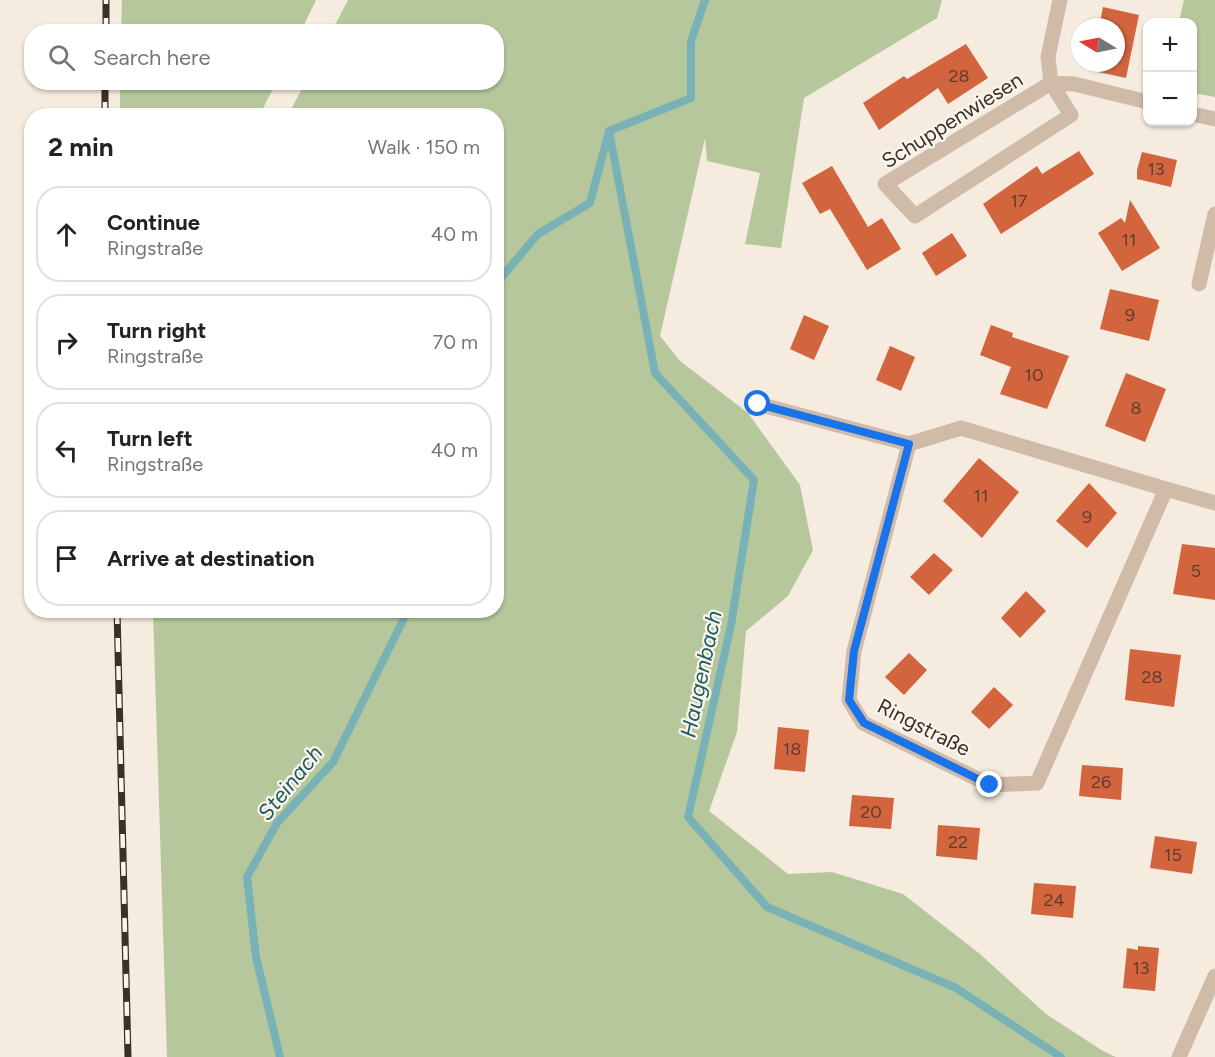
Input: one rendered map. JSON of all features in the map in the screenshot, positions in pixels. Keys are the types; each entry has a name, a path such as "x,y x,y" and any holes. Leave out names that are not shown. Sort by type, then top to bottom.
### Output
{"street":[{"name":"Schuppenwiesen","path":"1060,0 1048,57 1051,83 1071,115 915,216 885,184 1051,83 1074,84 1143,101"},
{"path":"1197,115 1215,120"},
{"path":"1199,284 1215,214"},
{"path":"758,404 909,444 961,428 1215,503"},
{"name":"Ringstraße","path":"909,444 854,651 849,700 864,723 990,785 1036,783 1166,489"},
{"path":"1182,1056 1215,976"}],"green space":[{"path":"122,0 316,0 304,24 121,24"},
{"path":"348,0 942,0 937,18 804,98 781,248 745,244 760,173 707,161 705,138 660,336 680,361 748,413 800,485 813,550 788,596 746,631 737,732 709,811 788,874 832,872 903,894 980,954 1046,1014 1116,1057 167,1057 153,618 504,618 504,108 292,108 301,90 504,90 504,24 336,24"},
{"path":"1184,0 1215,0 1215,97 1197,94 1197,18 1180,18"},
{"path":"120,90 272,90 263,108 120,108"}],"building":[{"path":"1103,7 1139,15 1126,78 1098,72 1125,72 1125,18 1101,18"},
{"path":"966,44 988,78 948,104 938,88 879,130 863,103 904,76 907,79"},
{"path":"1079,151 1094,174 1001,234 983,204 1037,166 1042,174"},
{"path":"1142,152 1177,160 1171,187 1137,179"},
{"path":"832,166 868,227 882,218 901,249 867,270 830,209 820,214 802,183"},
{"path":"1130,200 1160,248 1122,271 1098,233 1121,218 1125,223"},
{"path":"952,233 967,256 936,276 922,253"},
{"path":"1110,289 1159,300 1149,341 1100,329"},
{"path":"804,315 829,326 814,360 790,349"},
{"path":"991,325 1013,333 1012,337 1069,356 1047,409 1000,394 1011,367 980,355"},
{"path":"890,346 915,357 901,391 876,380"},
{"path":"1126,373 1166,389 1145,442 1105,426"},
{"path":"979,458 1019,492 982,538 943,501"},
{"path":"1089,483 1117,513 1087,548 1056,521"},
{"path":"1182,544 1215,548 1215,600 1173,594"},
{"path":"934,553 953,570 929,595 910,577"},
{"path":"1026,591 1046,611 1020,638 1001,618"},
{"path":"1130,649 1181,655 1174,707 1125,700"},
{"path":"909,653 927,670 904,695 885,677"},
{"path":"994,687 1013,705 989,729 971,712"},
{"path":"778,727 809,730 805,772 774,769"},
{"path":"1082,765 1123,768 1121,800 1079,796"},
{"path":"852,795 894,798 891,829 849,826"},
{"path":"938,825 980,828 977,860 936,856"},
{"path":"1155,836 1197,842 1192,874 1150,868"},
{"path":"1034,883 1076,886 1073,918 1031,914"},
{"path":"1138,946 1159,948 1155,991 1123,988 1127,948 1138,950"}],"waterway":[{"name":"Steinach","path":"504,274 538,234 590,203 609,131 691,98 691,41 705,0"},
{"name":"Haugenbach","path":"609,131 655,373 754,480 731,625 688,817 767,907 956,988 1061,1057"},
{"name":"Steinach","path":"280,1057 256,957 247,877 277,823 333,762 404,618"}],"railway":[{"path":"106,0 106,24"},
{"path":"105,90 105,108"},
{"path":"117,618 128,1057"}],"route":[{"path":"758,404 909,444 854,651 849,700 864,723 990,785"}]}
